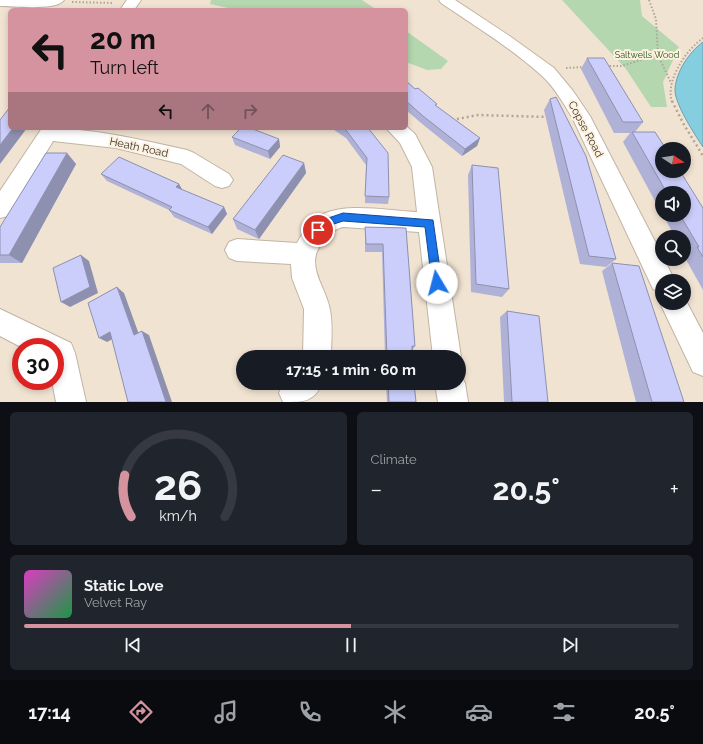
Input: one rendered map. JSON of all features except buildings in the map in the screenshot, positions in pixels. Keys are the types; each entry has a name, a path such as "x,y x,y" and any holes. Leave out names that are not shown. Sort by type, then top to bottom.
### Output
{"street":[{"name":"Copse Road","path":"446,0 506,40 548,72 567,95 580,116 659,274"},
{"path":"0,2 55,1"},
{"path":"398,130 408,139 422,167 446,350"},
{"name":"Heath Road","path":"0,209 51,131 116,141 187,158 222,180"},
{"path":"317,350 317,310 304,278 303,254 308,243 318,230 328,222 343,217 429,223"},
{"path":"237,250 303,254"},
{"path":"677,310 703,362"},
{"path":"0,322 31,338"},
{"path":"64,368 71,402"},
{"path":"451,390 453,402"}],"path":[{"path":"649,0 656,19 658,55 672,85"},
{"path":"55,1 131,4"},
{"path":"703,38 693,46 678,67 670,90 684,126 703,156"},
{"path":"602,67 621,66 658,55"},
{"path":"562,68 589,67"},
{"path":"447,122 463,117 478,115 504,117 580,116"}],"green space":[{"path":"211,0 362,0 374,8 228,8 210,4"},
{"name":"Saltwells Wood","path":"562,0 640,0 642,16 679,47 663,82 667,107 651,107 626,69"},
{"path":"408,32 448,61 441,69 427,70 408,63"}],"water":[{"path":"703,42 703,147 681,110 675,89 678,76 684,63 693,51"}],"route":[{"path":"318,230 328,222 343,217 361,217 429,223 437,283"}]}
